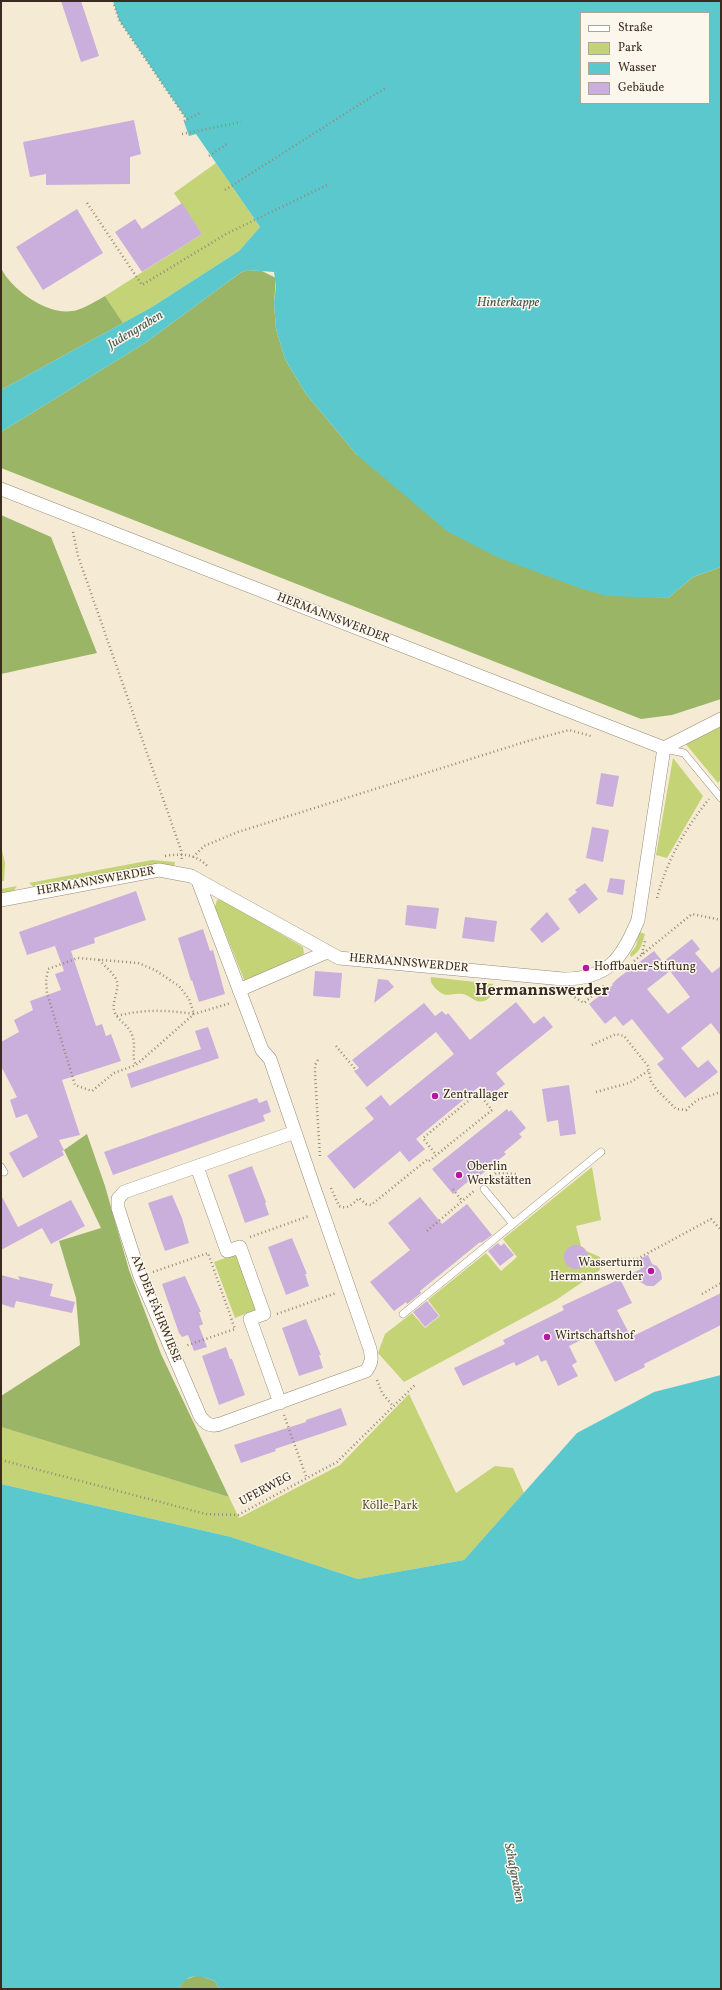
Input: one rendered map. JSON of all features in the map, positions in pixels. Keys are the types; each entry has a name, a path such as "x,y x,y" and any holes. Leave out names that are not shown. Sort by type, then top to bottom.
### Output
{"street":[{"name":"HERMANNSWERDER","path":"1,489 664,748 638,920 628,946 618,958 607,968 593,975 577,979 563,979 339,958 191,876 159,870 1,900"},
{"path":"664,748 721,719"},
{"path":"198,881 262,1050 270,1059 370,1349 372,1361"},
{"path":"241,995 327,952"},
{"name":"AN DER FÄHRWIESE","path":"295,1132 124,1192 118,1199 118,1208 140,1276 171,1351 200,1416 206,1424 214,1426 280,1403 366,1370 372,1361"},
{"path":"197,1167 227,1251 240,1247 264,1314 250,1319 280,1403"}],"lane":[{"path":"664,748 684,753 721,798"},
{"path":"402,1314 601,1152"},
{"path":"480,1189 513,1224"}],"path":[{"path":"113,1 119,20 186,120 202,112"},
{"path":"225,190 387,87"},
{"path":"182,134 241,122"},
{"path":"209,156 227,144"},
{"path":"87,203 142,285 226,234 328,185"},
{"path":"67,515 73,531 78,556 182,850 183,855 180,873"},
{"path":"193,857 204,846 238,832 528,741 569,730 598,738 618,730"},
{"path":"655,904 673,852 691,821 715,791"},
{"path":"630,964 692,914 721,920"},
{"path":"642,955 646,940"},
{"path":"194,1014 189,998 179,986 155,970 138,963 78,958 48,970 46,993 75,1085 92,1090 114,1073 136,1065 194,1014 241,995"},
{"path":"99,960 116,979 117,984 114,1008 117,1016 125,1023 131,1032 134,1042 132,1059 136,1065"},
{"path":"584,1003 607,984"},
{"path":"117,1016 155,1010 194,1014"},
{"path":"592,1045 616,1034 624,1036 648,1066 648,1071 656,1089 676,1110 686,1110 698,1100 721,1092"},
{"path":"336,1046 356,1070"},
{"path":"318,1060 315,1065 315,1073 321,1161"},
{"path":"596,1092 629,1083 648,1071"},
{"path":"329,1182 339,1206 350,1206 359,1198 366,1204 371,1205 436,1155 492,1110 478,1093 423,1138 436,1155"},
{"path":"486,1181 496,1173 516,1174"},
{"path":"452,1189 462,1201"},
{"path":"427,1231 462,1201 480,1189"},
{"path":"240,1247 238,1242 322,1212"},
{"path":"617,1260 637,1259 711,1219 721,1230"},
{"path":"140,1276 208,1253 235,1329 171,1351"},
{"path":"702,1294 721,1284"},
{"path":"264,1314 265,1318 349,1288"},
{"path":"372,1361 382,1393 393,1406"},
{"name":"UFERWEG","path":"1,1460 206,1514 238,1515 337,1462 415,1385"},
{"path":"280,1403 307,1479"}],"green space":[{"path":"216,163 260,227 239,251 152,307 123,323 105,296 202,234 174,193"},
{"path":"1,268 6,277 23,294 33,301 56,310 77,310 88,306 105,296 123,323 1,390"},
{"path":"247,270 262,271 276,278 274,303 276,329 285,359 306,394 357,455 655,597 668,598 693,577 721,567 721,699 672,715 641,719 1,468 1,432 145,343 240,273"},
{"path":"1,515 51,537 97,653 1,674"},
{"path":"721,726 721,779 718,783 685,743"},
{"path":"673,758 703,796 667,858 656,855"},
{"path":"1,846 5,863 4,881 1,881"},
{"path":"152,860 175,862 174,867 35,888 29,883"},
{"path":"17,886 13,892 1,894 1,889"},
{"path":"221,899 303,947 304,954 245,982 215,907 217,900"},
{"path":"639,932 645,934 643,941 639,950 631,957 630,954 636,946"},
{"path":"431,977 493,984 493,991 490,997 481,1002 463,994 445,995 435,988 431,982"},
{"path":"87,1134 105,1186 129,1270 161,1354 229,1497 1,1427 1,1396 80,1345 76,1298 59,1241 101,1228 64,1150"},
{"path":"592,1167 601,1220 576,1226 581,1246 570,1247 564,1257 570,1267 578,1268 586,1263 586,1251 600,1257 600,1270 556,1300 404,1382 378,1353 385,1334 412,1313 425,1328 440,1316 428,1300 486,1253 501,1271 517,1257 503,1239"},
{"path":"239,1253 260,1308 235,1318 214,1262"},
{"name":"Kölle-Park","path":"409,1394 456,1493 495,1466 513,1468 524,1493 464,1560 358,1579 231,1537 1,1484 1,1427 229,1497 239,1518 340,1465"},
{"path":"198,1975 215,1981 219,1989 178,1989 184,1980"}],"water":[{"name":"Hinterkappe","path":"113,1 721,1 721,567 693,577 668,598 607,596 579,588 497,557 447,531 357,455 306,394 285,359 276,329 274,303 276,285 274,272 247,270 240,273 145,343 1,432 1,390 152,307 239,251 260,227 196,134 189,136 184,122 187,120 119,20"},
{"name":"Schafgraben","path":"721,1375 721,1989 219,1989 215,1981 204,1977 194,1976 186,1980 178,1989 1,1989 1,1484 231,1537 358,1579 464,1560 577,1433 654,1392"}],"building":[{"path":"61,1 81,1 99,56 81,62"},
{"path":"134,120 141,154 130,157 130,184 46,185 46,174 30,177 23,142"},
{"path":"182,203 202,234 142,272 115,232 135,219 142,229"},
{"path":"77,209 103,253 43,290 16,247"},
{"path":"601,773 619,776 613,807 596,804"},
{"path":"592,827 609,830 603,862 586,858"},
{"path":"610,878 625,880 623,895 607,892"},
{"path":"585,883 598,899 579,914 568,899 577,892 575,890"},
{"path":"136,891 146,920 94,938 95,943 71,951 96,1026 102,1024 106,1036 111,1034 121,1061 62,1080 80,1135 59,1140 64,1150 62,1151 64,1155 23,1178 9,1153 38,1137 27,1114 16,1118 10,1100 17,1097 1,1066 1,1042 19,1032 14,1020 33,1010 30,1001 61,990 55,974 64,971 55,946 27,955 19,932"},
{"path":"407,905 439,908 436,929 405,925"},
{"path":"547,912 560,929 542,943 530,929"},
{"path":"465,917 497,921 494,942 462,938"},
{"path":"203,929 210,951 213,950 225,994 199,1002 178,938"},
{"path":"692,939 700,949 695,953 712,973 721,966 721,1036 711,1023 681,1048 698,1068 708,1060 718,1072 685,1098 657,1064 664,1059 632,1019 623,1026 615,1016 605,1024 589,1004 613,985 612,984 617,979 654,951 663,962","holes":["670,971 690,997 668,1014 647,989"]},
{"path":"315,971 342,973 340,998 313,996"},
{"path":"378,979 388,980 394,987 374,1003"},
{"name":"Zentrallager","path":"516,1002 534,1024 544,1016 553,1027 496,1073 505,1084 489,1097 480,1086 416,1139 425,1149 409,1162 400,1151 354,1189 327,1156 374,1119 365,1108 381,1095 390,1106 454,1054 436,1032 367,1087 354,1071 359,1068 352,1060 424,1003 435,1016 442,1011 446,1015 448,1013 470,1040"},
{"path":"208,1027 219,1058 131,1088 127,1074 201,1049 195,1031"},
{"path":"569,1085 576,1134 560,1136 558,1120 547,1122 542,1089"},
{"path":"257,1098 259,1103 267,1100 271,1112 263,1115 265,1121 113,1175 104,1152"},
{"path":"507,1109 509,1112 511,1110 526,1128 519,1134 522,1137 504,1152 506,1154 478,1177 476,1175 453,1194 432,1169"},
{"path":"252,1166 266,1202 269,1215 245,1223 228,1175"},
{"path":"1,1195 18,1227 71,1200 85,1226 51,1244 42,1228 1,1250"},
{"path":"172,1195 182,1218 189,1243 165,1251 148,1203"},
{"path":"420,1197 442,1224 467,1204 492,1235 481,1243 480,1242 420,1291 421,1293 407,1304 406,1302 394,1311 370,1282 410,1250 388,1223"},
{"path":"292,1238 307,1274 305,1274 309,1286 286,1295 268,1247"},
{"path":"498,1243 501,1246 504,1243 514,1255 500,1266 488,1251"},
{"path":"576,1245 584,1249 588,1257 584,1265 576,1269 568,1265 564,1257 568,1249"},
{"name":"Wasserturm Hermannswerder","path":"648,1255 652,1264 657,1266 661,1272 662,1279 654,1286 647,1286 628,1275 641,1269 637,1260"},
{"path":"1,1275 20,1280 18,1276 53,1284 50,1296 75,1302 72,1313 16,1301 14,1308 1,1304"},
{"path":"185,1276 201,1312 199,1312 203,1324 199,1326 207,1347 194,1351 188,1335 182,1337 179,1333 162,1284"},
{"path":"620,1279 632,1303 617,1310 631,1337 721,1293 721,1325 644,1364 645,1367 615,1382 591,1335 569,1346 577,1362 572,1365 578,1376 558,1386 546,1360 541,1362 538,1355 516,1366 514,1362 463,1386 454,1368 505,1344 503,1340 564,1310 562,1306"},
{"path":"427,1301 439,1316 425,1327 413,1312"},
{"path":"306,1319 321,1355 319,1355 323,1368 299,1376 282,1328"},
{"path":"226,1347 245,1395 219,1405 202,1356"},
{"path":"341,1408 347,1425 275,1449 276,1451 241,1463 234,1445 306,1422 306,1420"}],"place":[{"name":"Hoffbauer-Stiftung","path":"586,968"},
{"name":"Zentrallager","path":"435,1096"},
{"name":"Oberlin Werkstätten","path":"459,1175"},
{"name":"Wasserturm Hermannswerder","path":"651,1271"},
{"name":"Wirtschaftshof","path":"547,1337"}],"district":[{"name":"Hermannswerder","path":"542,992"}],"water label":[{"name":"Judengraben","path":"136,331"}]}
